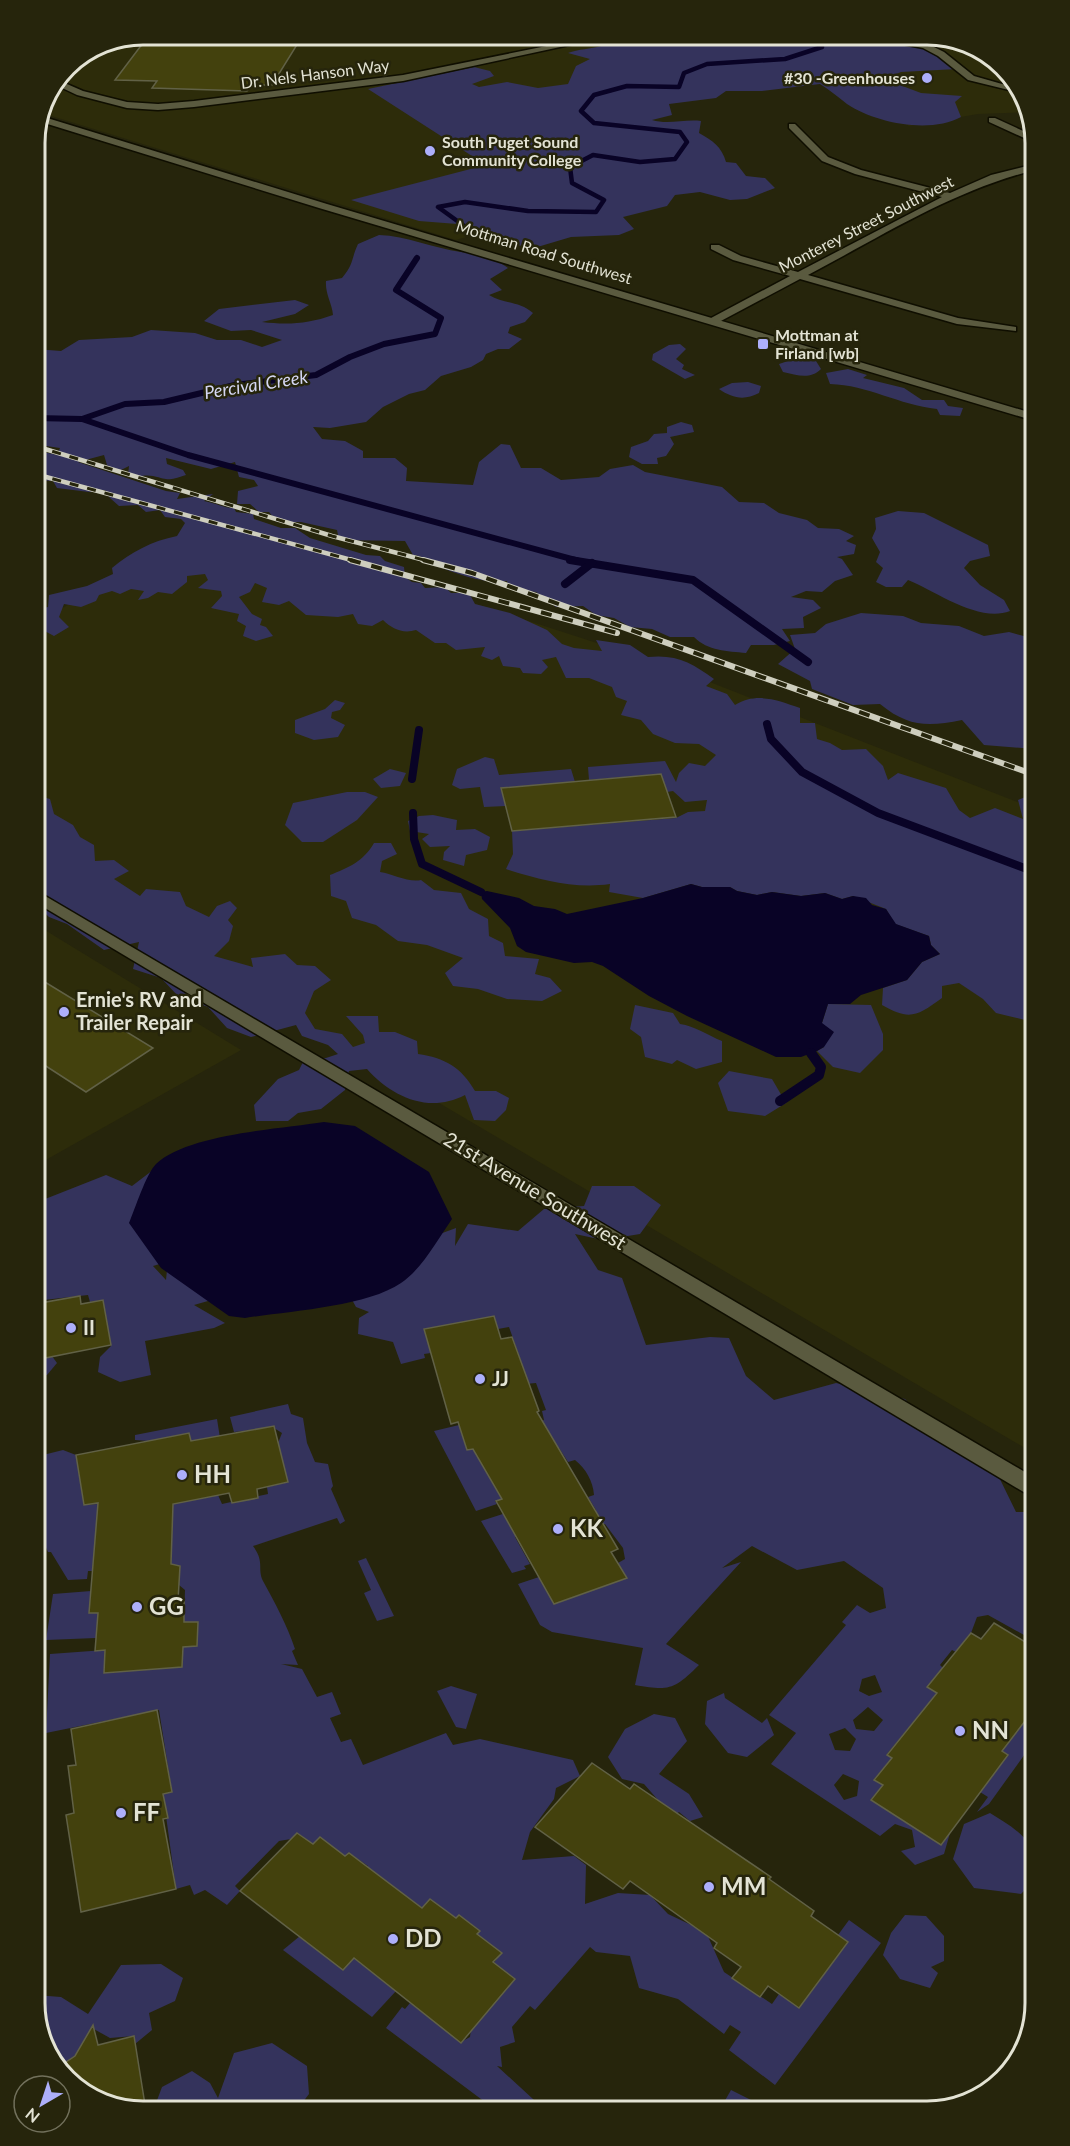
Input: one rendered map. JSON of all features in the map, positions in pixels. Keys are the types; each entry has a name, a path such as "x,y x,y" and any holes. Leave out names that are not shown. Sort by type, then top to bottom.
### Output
{"street":[{"name":"Dr. Nels Hanson Way","path":"65,85 101,101 127,105 170,106 403,78 563,45"},
{"path":"919,45 941,54 970,78 1009,89"},
{"path":"992,120 1024,135"},
{"name":"Mottman Road Southwest","path":"48,121 323,206 715,320 1025,415"},
{"path":"792,126 825,159 858,172 951,196"},
{"name":"Monterey Street Southwest","path":"715,320 951,196 994,177 1025,169"},
{"path":"716,246 737,258 957,321 1012,329"},
{"name":"21st Avenue Southwest","path":"45,901 1025,1482"}],"shaded area":[{"name":"South Puget Sound Community College","path":"143,45 933,45 959,50 987,65 1005,83 1020,112 978,114 909,126 829,82 673,92 637,112 637,187 456,240 49,115 52,105 74,74 89,62 105,52"},
{"path":"603,45 921,45 957,69 901,72 884,79 921,93 962,96 955,102 961,117 934,125 887,121 859,111 820,84 762,91 726,91 716,98 669,104 672,115 652,120 701,121 699,133 716,144 726,162 736,163 746,176 765,178 775,188 747,199 730,200 700,192 675,195 667,206 623,217 634,229 619,235 571,237 534,248 477,238 470,225 419,221 351,200 486,165 368,89 474,67 490,71 494,76 472,84 479,87 507,82 538,88 568,84 576,66 590,59 568,53"},
{"path":"379,235 482,254 508,268 490,279 502,290 489,295 523,306 533,313 525,322 510,327 508,333 522,339 509,349 498,349 486,354 483,360 471,367 441,376 425,390 409,394 383,407 366,422 330,428 313,427 322,439 345,441 363,451 363,458 395,458 407,468 406,481 473,485 479,462 501,444 510,445 521,468 541,468 561,480 599,477 610,469 633,465 645,472 722,487 739,502 764,503 779,513 807,520 818,528 839,529 854,536 846,541 856,545 854,554 837,557 842,559 853,575 835,581 822,592 806,591 791,597 813,600 821,608 803,617 804,628 782,629 790,641 774,645 751,645 746,653 725,651 705,645 694,637 670,637 652,629 630,627 614,618 596,615 583,606 556,607 536,592 509,589 507,581 481,580 455,573 413,555 405,541 339,540 337,530 301,522 277,522 269,512 259,512 250,504 237,504 238,491 258,486 254,480 239,477 235,462 211,469 166,458 167,464 183,470 186,475 169,479 128,475 129,466 117,472 107,465 104,455 78,462 166,491 180,493 177,499 213,494 204,501 234,508 236,512 253,514 254,519 281,528 295,528 310,538 366,555 380,556 385,561 404,567 405,577 412,582 421,583 425,588 445,587 451,593 469,593 475,604 510,613 547,630 562,644 574,648 602,651 596,640 630,645 648,657 676,658 684,661 714,679 706,686 727,694 735,705 759,698 775,700 800,708 800,723 815,723 817,739 842,750 866,749 883,766 888,780 898,773 946,788 959,810 970,818 995,808 1023,819 1018,800 1025,797 1025,1020 996,1013 983,999 959,983 942,986 942,998 926,1009 913,1014 900,1013 882,1005 883,988 907,980 922,962 940,954 931,945 929,936 895,924 886,909 853,896 842,899 825,893 801,896 772,892 757,895 737,891 730,887 702,887 691,884 643,898 609,892 610,884 583,885 558,882 506,869 513,854 512,831 676,818 688,812 705,811 707,800 685,802 673,791 667,792 661,774 589,780 588,767 665,761 676,782 679,773 689,763 705,766 716,755 699,744 675,743 653,734 641,720 621,715 627,701 616,697 612,687 589,678 566,678 556,657 542,660 548,667 541,674 523,673 520,668 503,666 499,656 492,660 481,656 485,647 456,650 446,643 435,643 416,630 398,630 383,620 372,626 358,624 353,614 338,617 306,615 289,601 279,605 262,602 267,588 255,583 250,592 239,597 252,614 262,619 260,625 266,627 273,636 256,641 243,636 246,626 237,621 239,614 211,608 222,596 221,591 198,588 208,580 205,574 187,576 187,582 172,594 158,592 148,598 138,600 144,591 131,589 120,594 112,591 99,595 96,601 81,607 64,604 59,617 69,627 54,636 45,631 45,608 48,607 49,595 87,586 113,574 112,568 142,548 177,536 185,523 181,519 165,517 160,510 146,512 138,505 119,506 105,490 89,492 57,488 53,481 45,481 45,452 57,455 60,448 45,445 45,350 61,351 79,340 132,337 151,330 195,333 217,340 241,340 262,347 282,340 251,330 231,331 204,321 219,309 295,300 309,305 295,314 262,322 298,323 333,315 326,281 342,278 358,244"},
{"path":"680,344 686,349 676,359 684,365 682,369 695,375 685,379 652,360 653,354 669,345"},
{"path":"797,358 816,361 821,369 808,376 783,372 779,364"},
{"path":"848,369 867,375 863,378 904,388 922,400 944,400 948,406 963,408 960,416 940,415 937,409 910,404 857,388 830,384 826,373"},
{"path":"748,382 761,386 759,393 748,397 738,397 719,389 732,383"},
{"path":"681,422 692,425 694,432 670,437 674,444 666,456 657,458 658,464 642,464 629,457 631,447 648,441 654,434 667,433 667,427"},
{"path":"898,511 924,513 988,545 990,556 970,561 964,568 980,585 1004,600 1010,611 998,614 972,610 908,580 902,587 886,587 876,582 883,568 876,562 880,552 872,538 876,529 875,518"},
{"path":"208,528 343,561 674,668 1025,805 1025,1448 45,871 45,618"},
{"path":"861,613 903,616 921,623 959,626 984,636 1009,632 1025,636 1025,748 984,745 962,720 939,724 909,721 890,712 880,704 853,705 812,689 810,681 778,664 795,649 790,635 815,633 826,624"},
{"path":"335,700 345,703 340,710 332,712 331,718 345,725 338,737 314,740 295,733 295,720 325,709"},
{"path":"485,757 494,759 499,775 571,769 575,782 501,788 506,806 484,807 480,787 460,789 452,785 457,769"},
{"path":"390,769 406,773 400,786 381,788 373,779"},
{"path":"347,792 365,792 378,797 357,820 323,842 302,842 285,825 293,803"},
{"path":"45,798 50,799 54,814 73,825 80,837 94,845 95,861 114,860 129,871 114,879 140,896 146,889 180,892 186,906 209,917 217,906 230,901 237,908 228,920 233,926 229,941 214,956 253,967 251,958 285,954 297,965 315,966 331,980 314,991 305,1013 315,1029 342,1034 353,1047 365,1043 363,1035 346,1016 378,1016 379,1032 395,1032 417,1041 418,1054 436,1058 451,1065 464,1076 475,1091 496,1091 509,1098 506,1110 495,1121 474,1120 465,1095 438,1103 412,1100 388,1088 367,1069 349,1071 345,1090 321,1109 298,1113 288,1121 256,1121 254,1105 278,1079 299,1070 304,1060 326,1058 338,1054 328,1045 302,1036 296,1025 251,1037 227,1028 208,1007 178,996 161,978 133,969 139,942 104,950 67,924 45,913"},
{"path":"433,815 457,820 456,830 475,829 490,837 487,850 466,855 464,866 443,860 444,852 450,846 430,847 422,839 429,834 410,831 408,821 419,816"},
{"path":"374,843 391,843 397,854 382,861 380,872 416,881 421,880 434,890 461,893 469,909 488,919 489,936 503,943 505,956 539,959 535,974 550,978 562,991 542,1001 507,999 478,989 453,986 445,973 463,958 427,945 398,941 376,925 352,918 346,901 331,896 330,875 349,867 360,859"},
{"path":"691,884 702,887 730,887 737,891 757,895 772,892 801,896 825,893 842,899 853,896 866,898 872,905 886,909 896,924 929,936 931,945 940,954 922,962 907,980 861,995 850,1004 828,1004 822,1023 834,1032 824,1047 801,1057 776,1057 687,1016 649,996 603,966 592,962 574,963 526,952 517,946 510,928 482,899 481,892 487,891 519,898 534,906 555,909 567,914 643,898"},
{"path":"45,930 241,1050 45,1160"},
{"path":"828,1004 871,1005 883,1034 883,1050 860,1073 833,1067 817,1051 824,1047 822,1023"},
{"path":"635,1005 673,1013 680,1024 722,1041 722,1062 696,1069 677,1060 672,1064 645,1057 641,1037 630,1029"},
{"path":"729,1071 772,1079 786,1103 765,1116 728,1111 718,1083"},
{"path":"324,1122 355,1126 429,1172 452,1219 416,1270 401,1283 386,1291 368,1298 326,1307 245,1318 229,1316 161,1268 129,1223 152,1169 171,1154 212,1139"},
{"path":"153,1170 163,1263 153,1266 166,1280 167,1270 215,1299 194,1305 225,1323 214,1328 145,1341 151,1375 120,1382 98,1372 100,1357 111,1346 103,1300 90,1302 88,1295 45,1300 45,1199 106,1175 132,1186"},
{"path":"592,1186 634,1186 661,1205 640,1234 603,1240 575,1234 598,1270 622,1278 646,1345 710,1337 729,1338 746,1376 774,1400 836,1383 905,1399 948,1448 995,1469 1016,1512 1025,1512 1025,1635 988,1615 977,1617 971,1633 956,1652 952,1650 940,1665 943,1668 928,1687 937,1693 887,1754 892,1758 874,1779 883,1785 871,1799 941,1845 950,1833 944,1854 915,1865 901,1851 915,1847 912,1830 895,1824 880,1836 771,1764 796,1733 769,1715 846,1625 842,1622 857,1605 870,1613 886,1608 883,1588 844,1561 797,1570 752,1546 722,1568 741,1562 666,1644 699,1665 683,1680 670,1687 635,1685 643,1648 552,1632 540,1625 518,1584 539,1577 554,1604 627,1578 618,1563 625,1559 623,1548 605,1524 596,1525 589,1513 596,1510 588,1497 594,1495 590,1480 582,1467 575,1460 568,1462 559,1448 487,1472 502,1499 495,1501 497,1504 476,1511 434,1431 459,1425 467,1450 544,1420 542,1411 546,1410 536,1383 525,1384 521,1361 509,1327 498,1329 494,1318 424,1329 431,1353 424,1354 425,1358 401,1364 393,1342 358,1334 359,1318 369,1312 356,1307 345,1287 437,1235 456,1228 455,1246 468,1224 518,1231 544,1209 584,1206","holes":["875,1675 882,1692 869,1696 859,1691 862,1679","868,1707 883,1720 874,1731 856,1729 853,1720","845,1728 856,1739 850,1751 835,1750 829,1734","843,1774 859,1781 857,1796 844,1800 834,1785"]},
{"path":"45,1351 49,1352 57,1363 45,1375"},
{"path":"288,1404 291,1414 303,1418 307,1443 315,1462 328,1464 333,1486 331,1489 345,1521 340,1524 337,1518 253,1546 259,1556 263,1581 285,1623 295,1649 292,1651 298,1665 281,1664 302,1669 317,1697 332,1692 341,1714 330,1718 341,1742 351,1739 363,1765 446,1733 453,1745 480,1739 573,1760 580,1776 556,1788 554,1799 530,1832 522,1860 574,1856 586,1865 585,1904 618,1893 650,1895 668,1914 706,1932 724,1972 772,2004 779,1994 799,2008 848,1942 838,1935 849,1920 881,1943 775,2085 729,2050 741,2032 730,2025 724,2034 678,1999 639,1988 630,1956 596,1952 590,1947 535,2010 530,2006 512,2027 515,2042 500,2047 502,2067 497,2066 535,2101 484,2101 386,2028 402,2007 405,2009 410,2003 461,2042 470,2037 480,1993 489,1971 501,1953 477,1934 479,1930 459,1915 456,1918 422,1908 406,1896 396,1908 365,1871 368,1866 349,1853 345,1856 320,1838 313,1844 297,1833 291,1839 279,1841 235,1886 240,1891 227,1905 205,1890 194,1895 190,1885 176,1889 163,1794 172,1792 159,1710 46,1733 50,1654 105,1650 104,1673 182,1667 183,1647 197,1645 198,1622 184,1622 185,1590 179,1585 180,1566 171,1564 172,1543 95,1548 94,1571 88,1571 87,1579 68,1580 45,1545 45,1454 63,1450 76,1455 84,1505 218,1495 222,1504 268,1494 267,1487 288,1482 278,1443 282,1433 274,1428 234,1432 230,1417"},
{"path":"217,1419 220,1438 191,1444 135,1440 135,1435"},
{"path":"509,1512 522,1534 515,1537 530,1564 524,1566 526,1569 512,1573 481,1521"},
{"path":"366,1558 394,1616 377,1621 364,1593 371,1590 358,1561"},
{"path":"91,1591 89,1613 106,1613 96,1638 46,1640 53,1594"},
{"path":"451,1686 477,1694 466,1729 456,1727 437,1691"},
{"path":"724,1693 725,1698 762,1723 767,1718 774,1735 747,1757 728,1753 705,1724 707,1701"},
{"path":"1021,1712 1025,1715 1025,1754 989,1804 977,1812 988,1797 980,1792 1008,1755 995,1747"},
{"path":"654,1714 675,1718 687,1741 659,1774 689,1794 703,1817 690,1821 679,1812 673,1817 644,1784 622,1779 608,1757 625,1729"},
{"path":"990,1813 1016,1830 1025,1839 1025,1890 1021,1894 974,1888 953,1859 964,1824"},
{"path":"905,1915 926,1916 944,1936 944,1961 931,1967 938,1973 930,1988 900,1979 883,1955 891,1933"},
{"path":"300,1936 354,1958 396,1991 372,2017 283,1950"},
{"path":"161,1964 183,1978 175,2001 149,2013 152,2030 135,2044 134,2036 110,2038 92,2028 75,2056 65,2063 52,2041 47,2022 45,1996 61,1997 88,2014 121,1965"},
{"path":"272,2043 307,2066 309,2094 304,2101 157,2101 162,2087 192,2071 210,2083 218,2098 234,2053"},
{"path":"731,2090 753,2101 725,2101"}],"building":[{"path":"141,45 297,45 272,85 252,85 247,91 152,88 157,81 115,80"},
{"path":"661,774 676,817 512,831 501,788"},
{"name":"Ernie's RV and Trailer Repair","path":"45,982 153,1048 86,1092 45,1065"},
{"name":"II","path":"80,1296 81,1304 103,1300 111,1345 45,1358 45,1302"},
{"path":"494,1316 501,1339 512,1337 539,1411 537,1412 618,1549 611,1552 627,1578 554,1604 496,1501 502,1499 473,1449 467,1450 458,1422 451,1424 424,1329"},
{"path":"274,1426 288,1482 257,1489 258,1498 232,1503 229,1493 173,1504 171,1564 180,1566 178,1601 184,1601 184,1622 198,1622 197,1646 183,1647 182,1667 104,1673 105,1650 95,1651 98,1613 89,1613 98,1503 84,1505 76,1455 189,1433 191,1441"},
{"name":"NN","path":"994,1623 1025,1642 1025,1721 1002,1751 1008,1755 941,1845 871,1800 883,1785 874,1780 892,1758 887,1755 937,1693 927,1687 971,1633 981,1639"},
{"name":"FF","path":"157,1710 172,1792 163,1794 168,1818 163,1819 176,1889 81,1912 66,1815 74,1813 68,1766 76,1765 71,1729"},
{"name":"MM","path":"592,1763 630,1789 634,1784 771,1877 769,1879 814,1911 811,1916 848,1942 799,2008 768,1986 760,1997 732,1978 741,1967 714,1948 717,1943 630,1881 623,1889 535,1827"},
{"name":"DD","path":"297,1833 313,1844 320,1837 345,1856 349,1853 422,1908 430,1899 456,1918 459,1915 480,1931 477,1934 502,1953 493,1962 515,1979 461,2043 354,1958 343,1970 240,1891"},
{"path":"93,2025 98,2045 134,2036 144,2101 105,2094 83,2081 65,2063 75,2056"}],"waterway":[{"name":"Percival Creek","path":"467,228 438,207 465,202 528,211 596,212 604,200 572,183 570,167 593,155 640,162 675,159 687,142 680,132 594,123 581,111 594,95 627,86 679,87 684,73 707,64 785,59 822,47 820,45"},
{"name":"Percival Creek","path":"82,419 125,404 164,402 235,385 316,375 350,357 384,344 435,334 441,318 396,290 417,258"},
{"name":"Percival Creek","path":"45,418 82,419"},
{"path":"82,419 188,455 579,561"},
{"path":"570,560 591,563"},
{"path":"565,584 591,563"},
{"path":"591,563 693,580 808,662"},
{"path":"767,724 771,739 802,772 878,813 1025,868"},
{"path":"412,779 419,730"},
{"path":"413,813 414,839 422,864 481,892"},
{"path":"780,1101 819,1075 821,1067 811,1053"}],"railway":[{"path":"45,449 332,536 428,561"},
{"path":"45,477 355,561"},
{"path":"350,560 617,633"},
{"path":"423,560 472,573 1025,771"}],"place":[{"name":"#30 -Greenhouses","path":"927,78"},
{"name":"South Puget Sound Community College","path":"430,151"},
{"name":"Mottman at Firland [wb]","path":"763,344"},
{"name":"Ernie's RV and Trailer Repair","path":"64,1012"},
{"name":"II","path":"71,1328"},
{"name":"JJ","path":"480,1379"},
{"name":"HH","path":"182,1475"},
{"name":"KK","path":"558,1529"},
{"name":"GG","path":"137,1607"},
{"name":"NN","path":"960,1731"},
{"name":"FF","path":"121,1813"},
{"name":"MM","path":"709,1887"},
{"name":"DD","path":"393,1939"}]}
